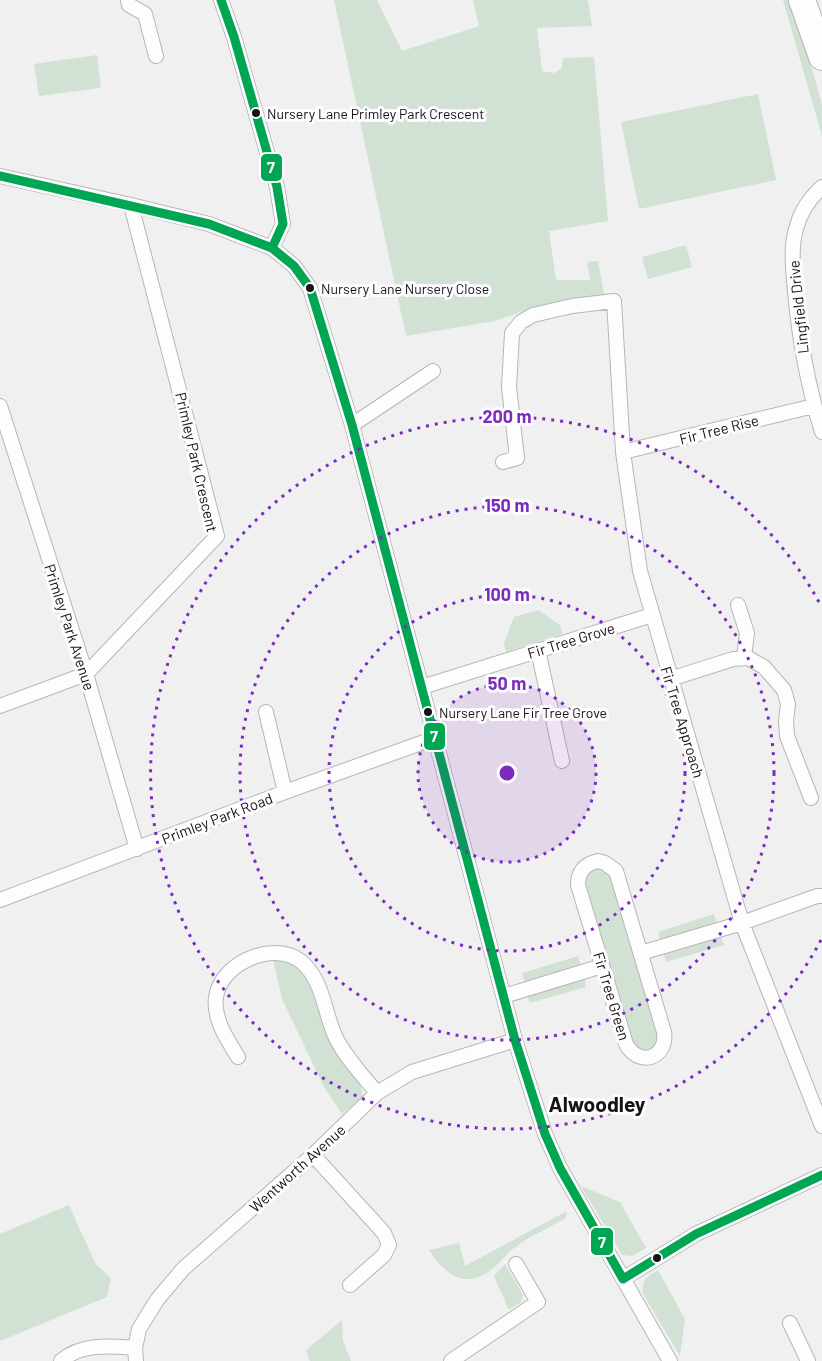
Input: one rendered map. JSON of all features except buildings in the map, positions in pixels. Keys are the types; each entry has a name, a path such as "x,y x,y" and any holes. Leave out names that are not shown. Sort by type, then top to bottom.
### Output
{"highway":[{"path":"803,3 822,57"}],"street":[{"path":"128,0 129,5 145,14 156,56"},
{"path":"221,0 277,187 283,224 272,248"},
{"path":"803,3 822,70"},
{"path":"0,176 209,224 272,248 294,266 310,288 352,425 515,1040 545,1134 560,1168 670,1361"},
{"name":"Lingfield Drive","path":"822,187 808,203 797,226 793,247 797,321 804,361 822,432"},
{"name":"Primley Park Crescent","path":"86,674 217,536 131,205"},
{"name":"Fir Tree Approach","path":"503,462 516,458 509,387 512,333 521,322 533,315 572,306 614,301 623,452 636,549 652,615 742,923 822,1126"},
{"path":"352,425 433,371"},
{"name":"Fir Tree Rise","path":"623,452 814,405"},
{"name":"Primley Park Avenue","path":"0,406 7,453 86,674 137,849"},
{"path":"738,605 747,633 744,657"},
{"name":"Fir Tree Grove","path":"422,687 652,615"},
{"path":"538,650 562,761"},
{"path":"670,679 733,658 744,657 764,667 775,676 784,690 788,704 787,736 812,798"},
{"path":"0,706 86,674"},
{"path":"266,712 285,792"},
{"name":"Primley Park Road","path":"0,900 435,738"},
{"name":"Fir Tree Green","path":"605,862 616,871 641,953 665,1039 660,1051 648,1058 635,1055 626,1044 602,966 578,885 581,872 591,863 605,862"},
{"path":"641,953 822,896"},
{"path":"238,1057 222,1030 216,1014 216,997 221,982 231,969 243,962 273,953 286,955 306,966 315,978 336,1038 377,1093"},
{"path":"504,996 602,966"},
{"name":"Wentworth Avenue","path":"135,1354 139,1329 157,1300 183,1269 313,1155 377,1093 412,1072 515,1040"},
{"path":"313,1155 384,1233 389,1245 384,1255 350,1285"},
{"path":"623,1279 696,1234 822,1175"},
{"path":"451,1361 538,1302 516,1264"},
{"path":"790,1323 808,1361"},
{"path":"61,1361 67,1355 90,1347 135,1354"}],"green space":[{"path":"334,0 377,0 402,51 479,26 473,0 588,0 592,26 537,28 542,71 554,73 562,68 563,58 594,57 608,221 549,231 556,280 590,280 587,262 598,261 604,294 532,308 495,321 406,336"},
{"path":"783,0 792,0 822,104 822,136"},
{"path":"97,55 101,88 39,96 34,64"},
{"path":"758,94 776,180 639,209 621,122"},
{"path":"686,245 692,267 648,279 642,257"},
{"path":"538,610 560,625 562,634 506,652 504,643 514,617"},
{"path":"601,867 610,873 660,1035 655,1048 647,1052 634,1047 583,885 588,872"},
{"path":"714,914 717,924 661,942 658,932"},
{"path":"720,934 724,945 666,962 663,951"},
{"path":"578,956 581,966 525,983 522,973"},
{"path":"273,959 295,966 305,976 331,1041 360,1084 362,1097 342,1114 324,1087 282,999"},
{"path":"584,977 586,987 530,1003 527,994"},
{"path":"581,1186 620,1202 646,1248 632,1256 622,1255"},
{"path":"69,1205 95,1263 111,1278 107,1297 0,1341 0,1234"},
{"path":"567,1211 566,1218 511,1250 497,1265 477,1278 459,1278 451,1274 443,1268 429,1250 459,1243 465,1266"},
{"path":"505,1264 523,1295 521,1302 509,1310 494,1276"},
{"path":"658,1270 685,1319 680,1356 643,1294 644,1282"},
{"path":"342,1320 343,1341 351,1361 310,1361 306,1350"}],"transit line":[{"name":"7","path":"221,0 234,37 277,187 283,224 272,248"},
{"name":"7","path":"0,176 209,224 272,248 294,266 310,288 352,425 515,1040 545,1134 560,1168 623,1279 696,1234 822,1175"}],"place":[{"name":"Nursery Lane Primley Park Crescent","path":"256,113"},
{"name":"Nursery Lane Nursery Close","path":"310,288"},
{"name":"Nursery Lane Fir Tree Grove","path":"428,712"}],"district":[{"name":"Alwoodley","path":"597,1103"}]}
